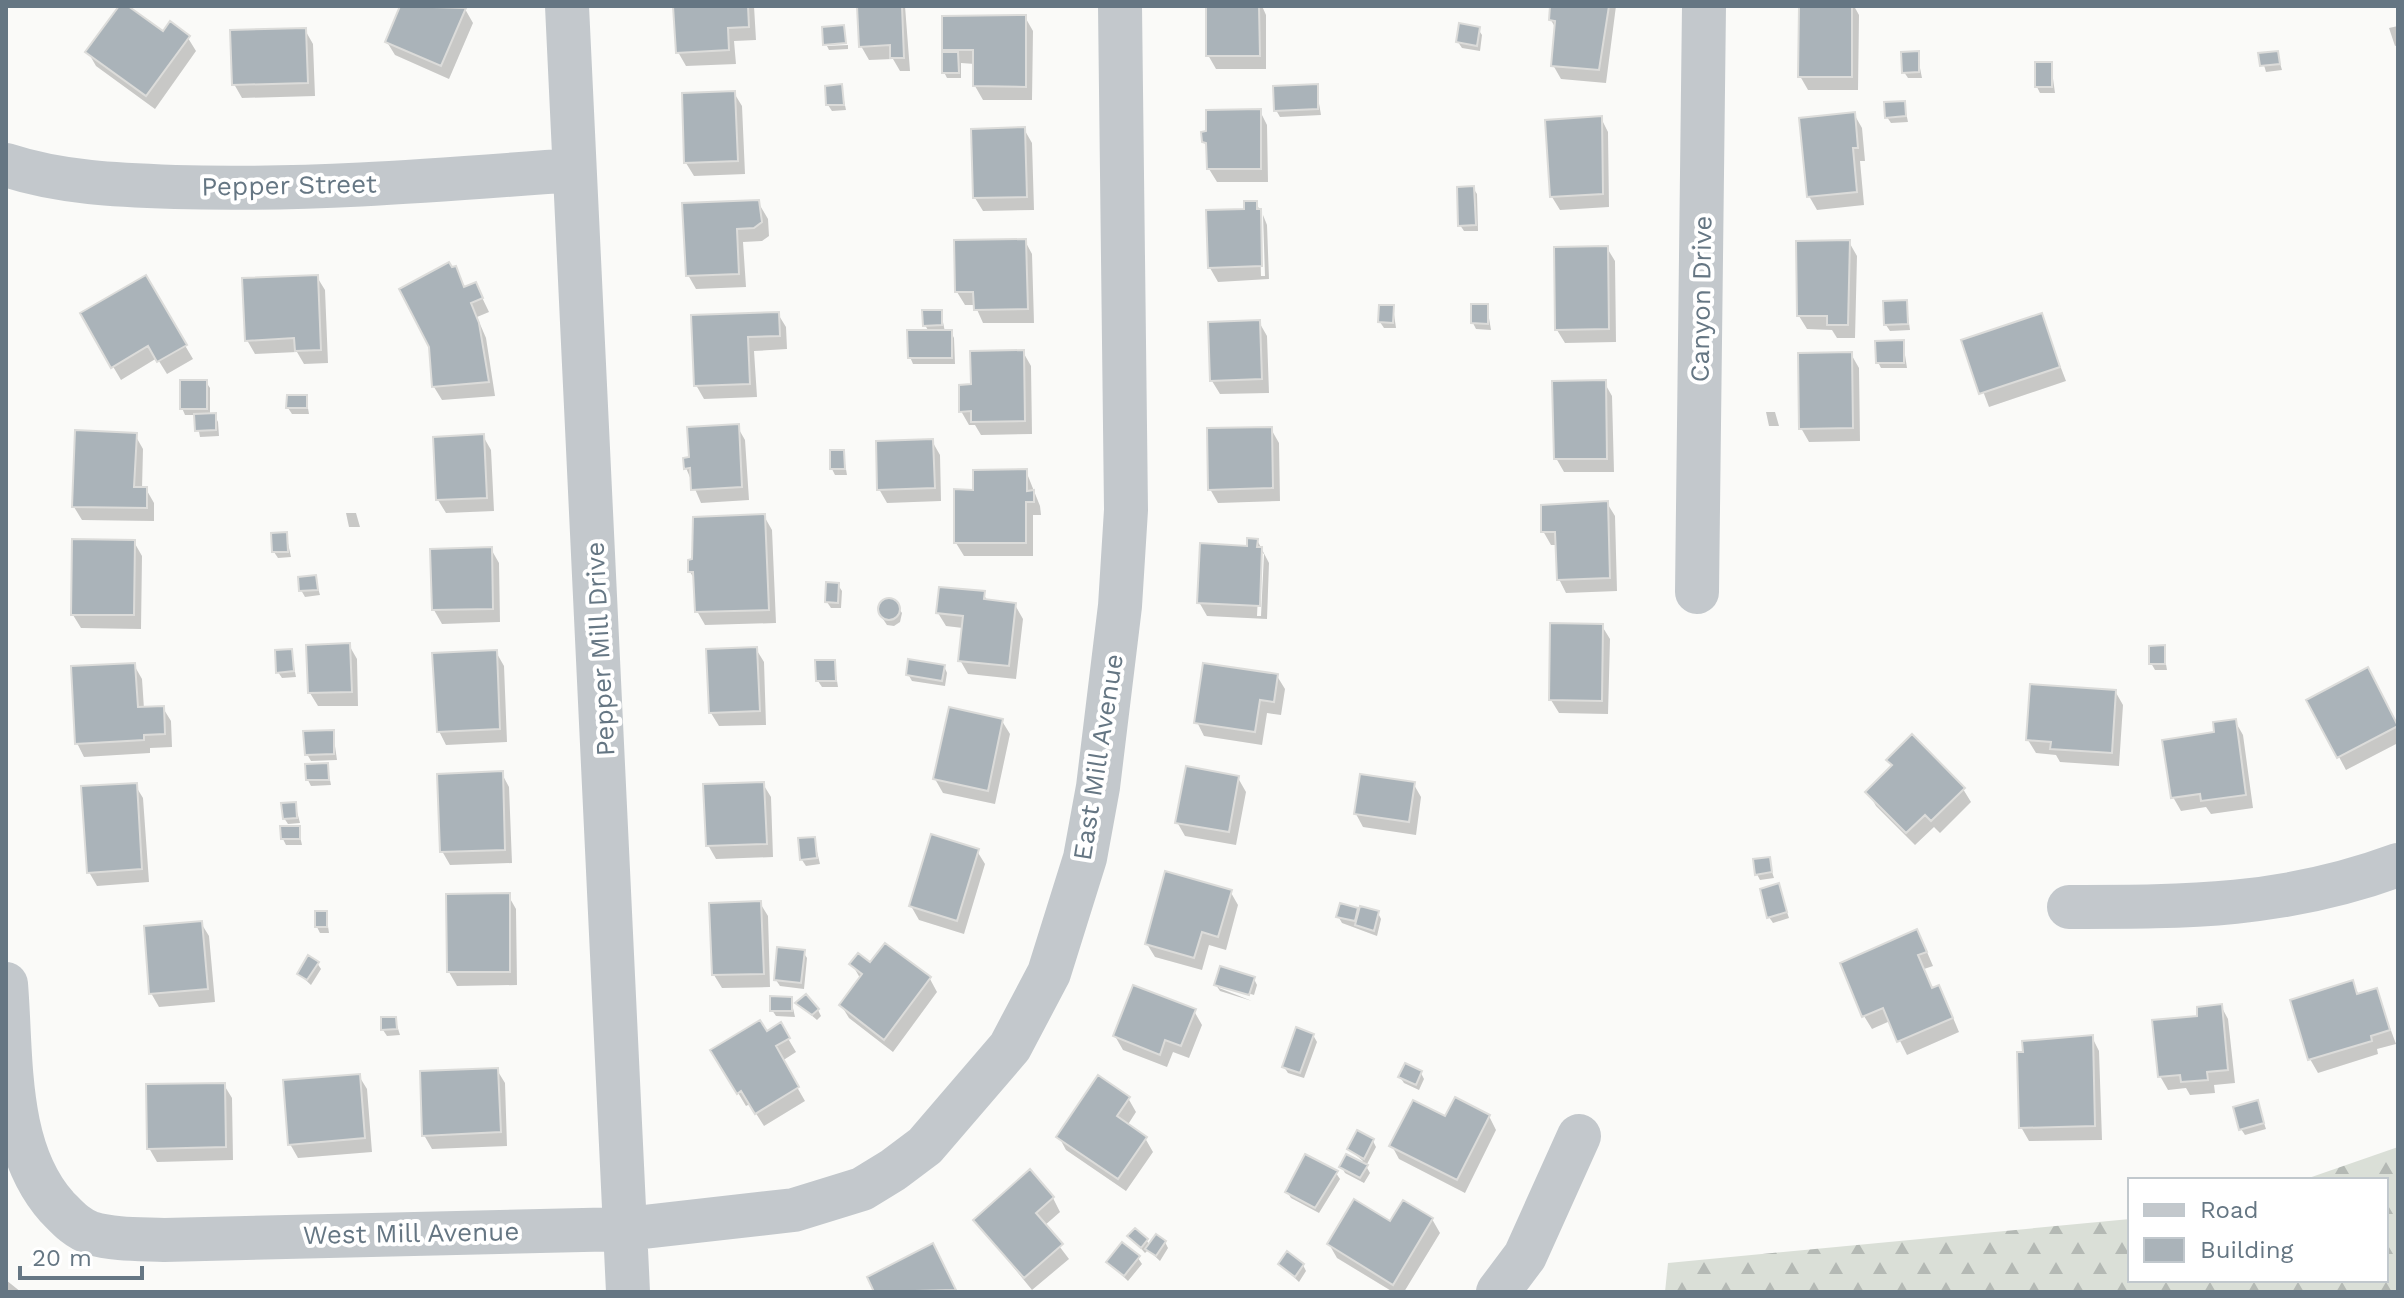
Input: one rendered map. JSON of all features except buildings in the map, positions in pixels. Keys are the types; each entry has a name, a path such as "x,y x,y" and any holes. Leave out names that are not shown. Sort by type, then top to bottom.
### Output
{"street":[{"name":"Pepper Mill Drive","path":"567,6 573,170 596,563 628,1292"},
{"name":"East Mill Avenue","path":"626,1229 794,1210 873,1183 925,1146 961,1108 1010,1047 1049,973 1085,858 1098,787 1120,606 1126,510 1120,6"},
{"name":"Canyon Drive","path":"1697,592 1704,6"},
{"name":"Pepper Street","path":"6,165 86,182 212,188 362,186 573,170"},
{"path":"2069,907 2195,907 2264,901 2359,880 2398,865"},
{"name":"West Mill Avenue","path":"6,984 18,1119 27,1160 52,1201 70,1221 90,1233 164,1240 626,1229"},
{"path":"1498,1292 1525,1256 1579,1136"}],"green space":[{"path":"2398,1147 2398,1292 1665,1292 1668,1263 2128,1219 2128,1282 2388,1282 2388,1178 2309,1178"}]}
